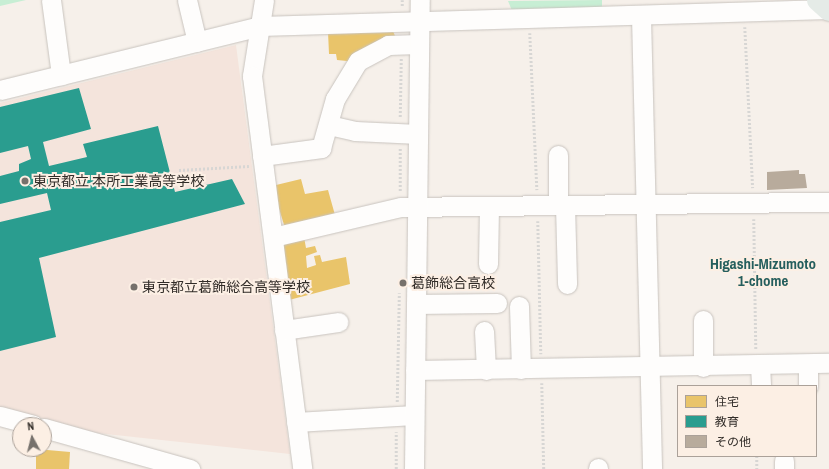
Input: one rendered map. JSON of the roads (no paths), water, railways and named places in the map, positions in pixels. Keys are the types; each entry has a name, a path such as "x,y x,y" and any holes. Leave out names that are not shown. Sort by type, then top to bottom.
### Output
{"street":[{"path":"51,0 61,75"},
{"path":"188,0 197,42"},
{"path":"264,0 252,76 302,469"},
{"path":"414,469 405,413 415,370 417,209 409,134 410,44 419,23 420,0"},
{"path":"0,90 260,26 536,19 644,10 825,5"},
{"path":"644,10 646,205 652,469"},
{"path":"263,160 321,148 329,125 335,99 358,61 388,45 410,44"},
{"path":"329,125 409,134"},
{"path":"558,155 567,284"},
{"path":"273,237 401,207 417,209 561,205 829,202"},
{"path":"488,264 489,207"},
{"path":"416,304 497,303"},
{"path":"519,306 521,369"},
{"path":"703,320 703,367"},
{"path":"284,330 338,322"},
{"path":"484,330 486,370"},
{"path":"415,370 486,370 650,366 703,367 829,363"},
{"path":"808,364 808,385"},
{"path":"760,365 761,385"},
{"path":"296,422 405,413"},
{"path":"0,416 12,419"},
{"path":"52,430 169,466 190,469"}],"place":[{"name":"東京都立 本所工業高等学校","path":"25,181"},
{"name":"葛飾総合高校","path":"403,283"},
{"name":"東京都立葛飾総合高等学校","path":"134,287"}],"district":[{"name":"Higashi-Mizumoto 1-chome","path":"763,272"}]}
